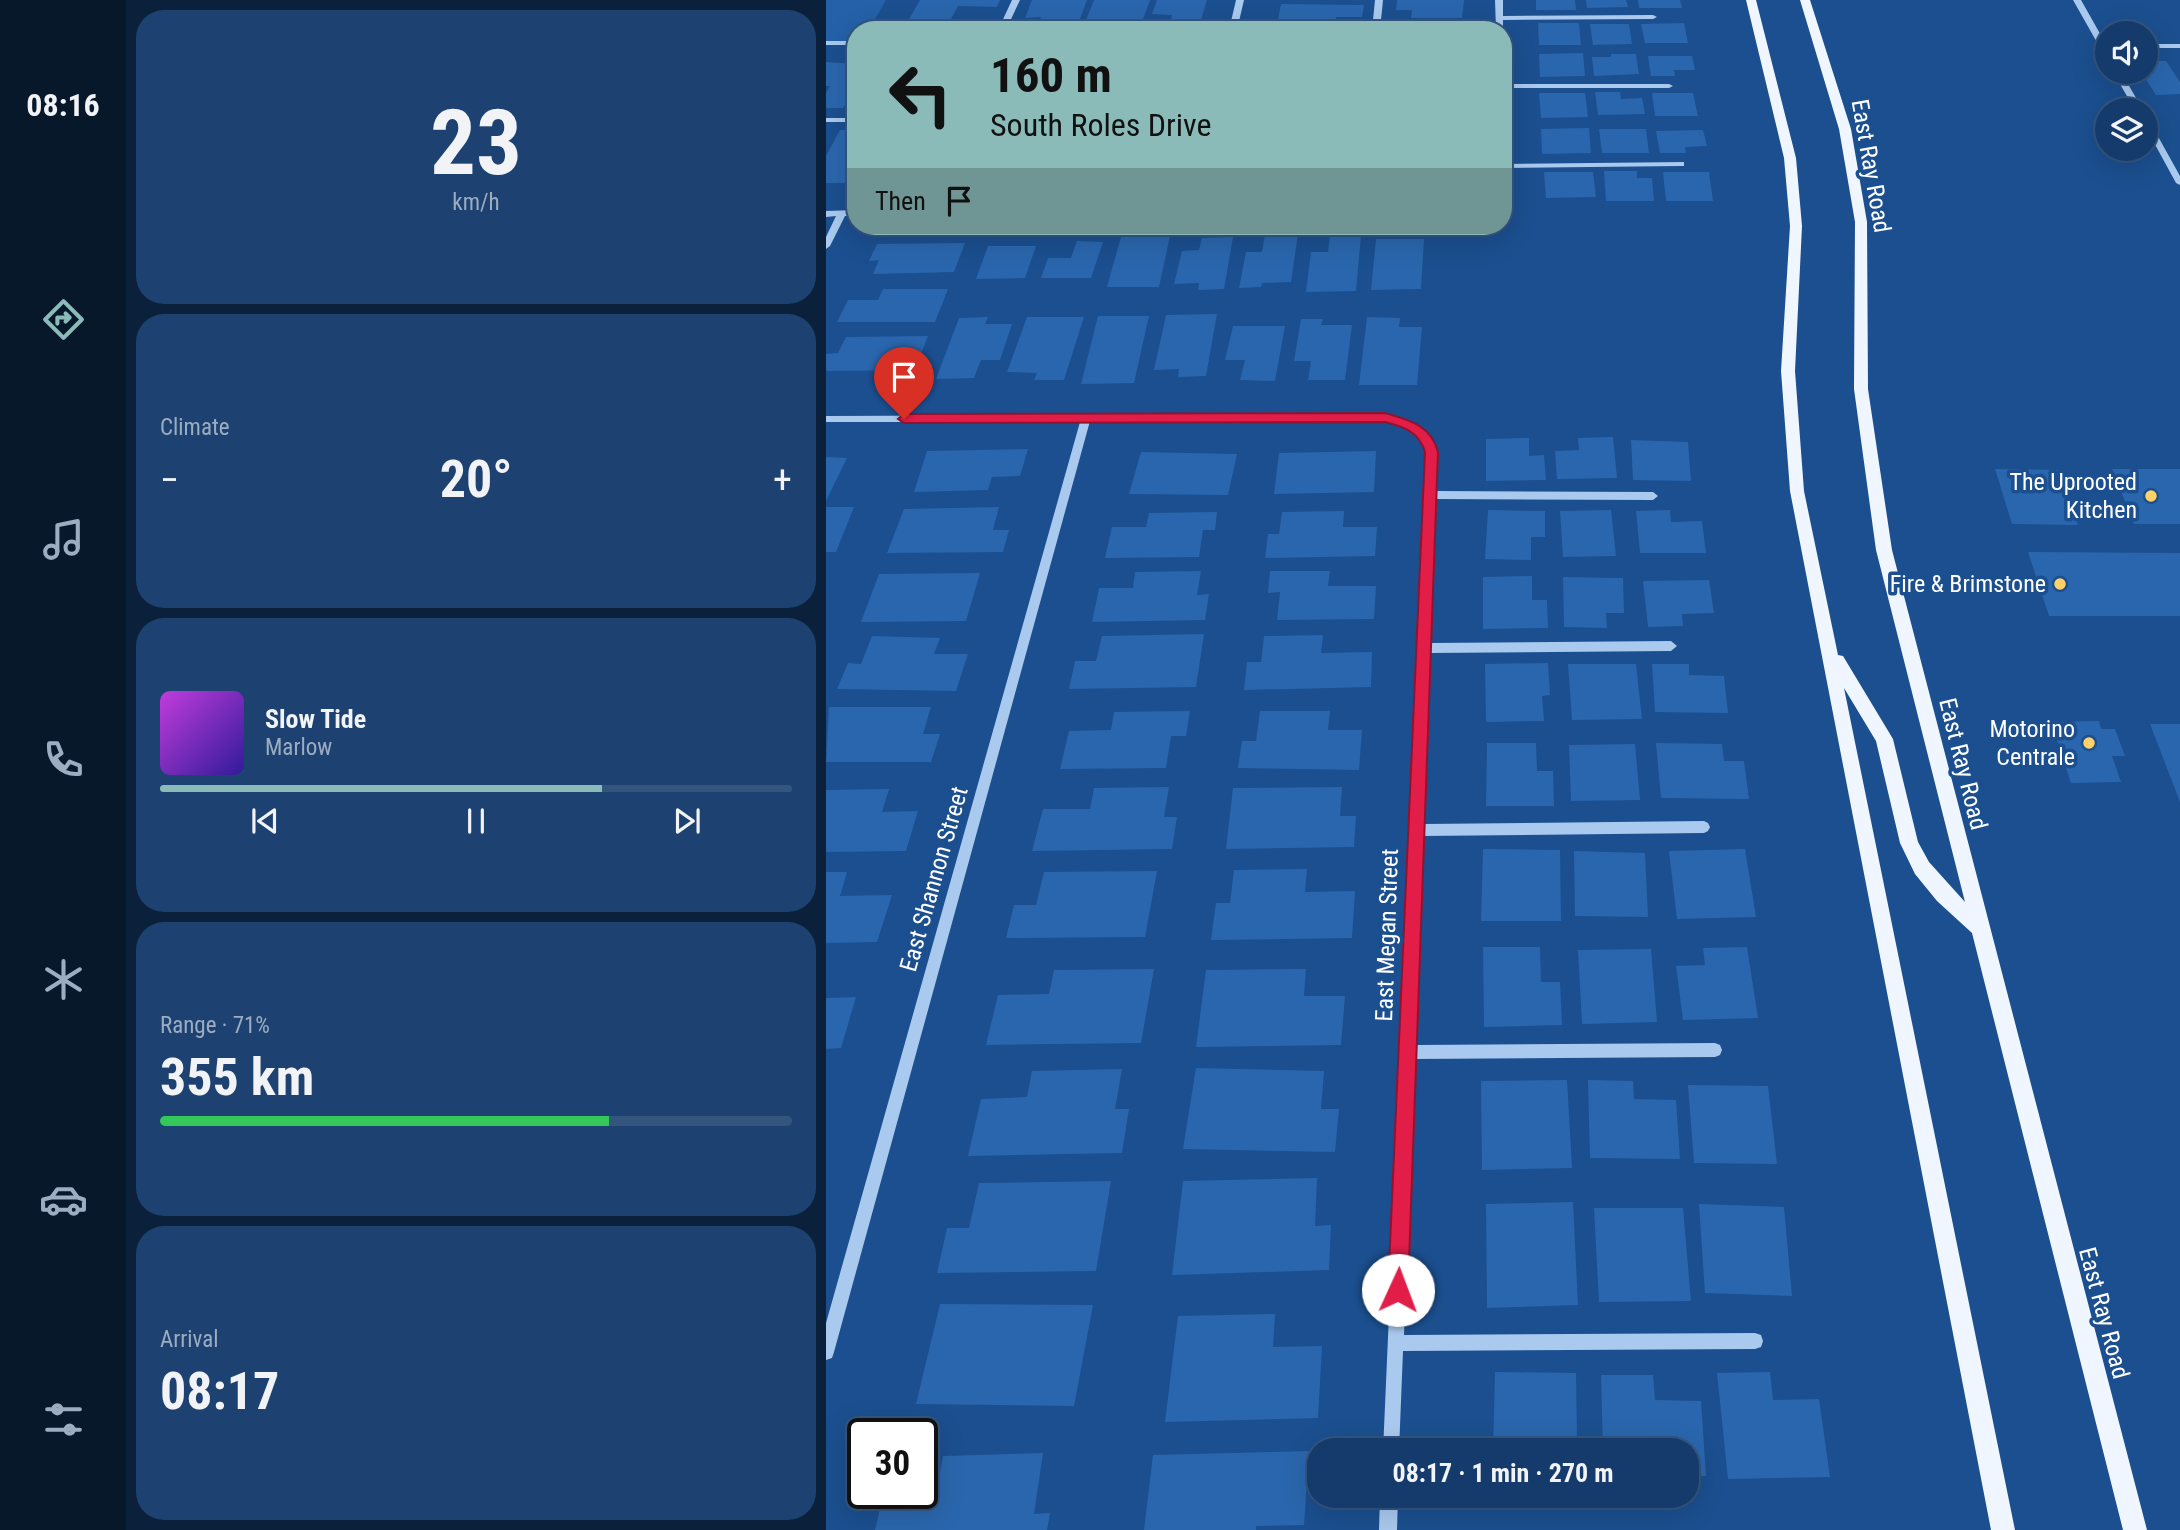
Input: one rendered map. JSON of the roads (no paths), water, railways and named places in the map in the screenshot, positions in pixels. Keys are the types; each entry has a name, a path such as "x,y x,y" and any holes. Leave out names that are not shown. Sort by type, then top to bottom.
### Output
{"main road":[{"path":"1752,0 1790,159 1796,226 1788,372 1797,491 2003,1530"},
{"name":"East Ray Road","path":"1805,0 1845,129 1861,222 1861,389 1884,550 1978,926 2136,1530"},
{"path":"1830,649 1884,739 1909,843 1922,868 1944,895 1978,926"}],"street":[{"path":"1006,21 1016,0"},
{"path":"1235,21 1240,0"},
{"path":"1377,21 1379,0"},
{"path":"1499,0 1499,21"},
{"path":"2077,0 2095,30"},
{"path":"1499,18 1653,17"},
{"path":"826,43 847,43"},
{"path":"2158,46 2180,46"},
{"path":"1512,86 1669,86"},
{"path":"826,120 847,120"},
{"path":"2158,144 2180,183"},
{"path":"1512,166 1681,164"},
{"path":"826,214 847,214"},
{"path":"826,246 842,214"},
{"name":"East Megan Street","path":"1086,418 1385,417 1416,427 1428,440 1431,449 1392,1438"},
{"path":"826,419 1086,418"},
{"name":"East Shannon Street","path":"826,1352 1086,418"},
{"path":"1430,495 1653,496"},
{"path":"1424,648 1671,646"},
{"path":"1416,830 1704,827"},
{"path":"1407,1052 1715,1050"},
{"path":"1396,1343 1755,1341"},
{"path":"1388,1530 1389,1508"}],"place":[{"name":"The Uprooted Kitchen","path":"2151,496"},
{"name":"Fire & Brimstone","path":"2060,584"},
{"name":"Motorino Centrale","path":"2089,743"}]}
